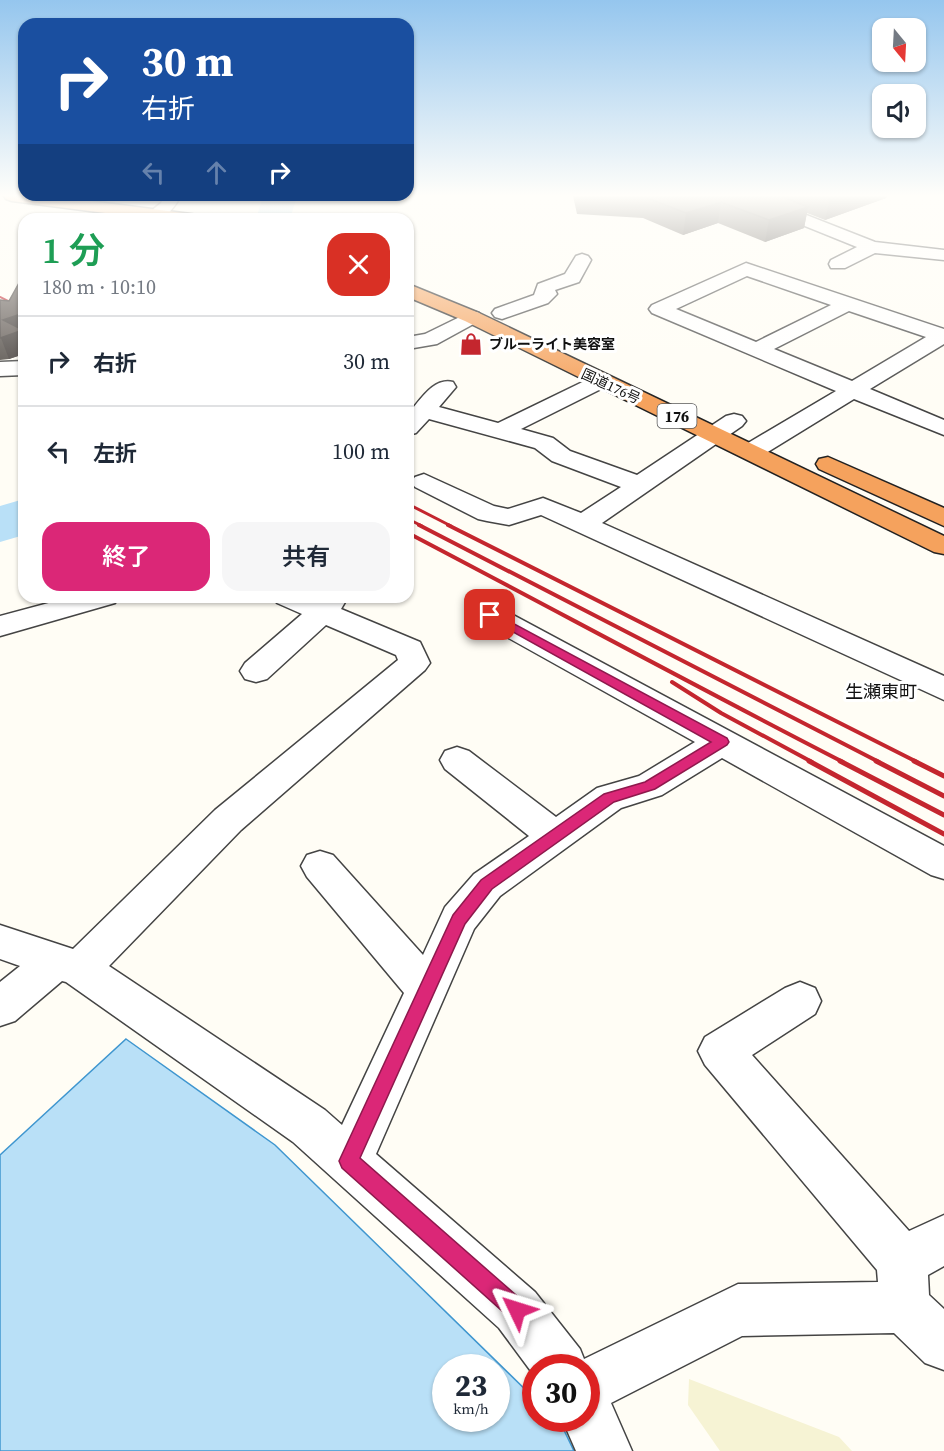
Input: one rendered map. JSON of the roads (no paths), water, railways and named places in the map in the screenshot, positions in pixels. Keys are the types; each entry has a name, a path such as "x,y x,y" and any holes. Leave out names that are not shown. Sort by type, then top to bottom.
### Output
{"highway":[{"name":"国道176号","path":"414,276 502,313 724,427 752,451 944,546"},
{"name":"国道176号","path":"414,293 472,317 599,381 724,427 774,438 944,519"}],"street":[{"path":"502,313 541,299 548,294 545,288 572,278 580,264"},
{"path":"943,335 746,269 659,309 944,428"},
{"path":"756,350 848,304"},
{"path":"414,342 430,340 472,317"},
{"path":"752,451 943,335"},
{"path":"0,369 18,368"},
{"path":"498,432 599,381"},
{"path":"414,421 445,387"},
{"path":"424,410 544,443 561,456 640,485"},
{"path":"583,524 724,427"},
{"path":"424,482 488,513 509,517 543,506 944,689"},
{"path":"0,626 83,603"},
{"path":"0,1007 68,965 228,820 414,663 409,649 329,604 256,671"},
{"path":"490,615 944,864"},
{"path":"349,1161 459,920 487,885 609,798 650,786 722,742"},
{"path":"457,760 556,837"},
{"path":"320,866 427,989"},
{"path":"0,942 68,965 309,1126 517,1310 550,1354"},
{"path":"800,1001 720,1051 903,1284 944,1344"},
{"path":"600,1380 738,1310 903,1284 944,1240"},
{"path":"596,1432 604,1451"}],"water":[{"path":"126,1039 275,1145 489,1354 432,1354 432,1432 510,1432 510,1375 522,1386 522,1432 565,1432 574,1451 0,1451 0,1155"}],"waterway":[{"path":"0,526 18,518"}],"railway":[{"path":"0,297 18,306"},
{"path":"414,507 451,526"},
{"path":"414,522 422,526"},
{"path":"419,525 879,762"},
{"path":"448,525 917,762"},
{"path":"414,536 843,762"},
{"path":"672,682 721,713 812,762"},
{"path":"809,761 944,834"},
{"path":"840,761 944,815"},
{"path":"876,761 944,796"},
{"path":"914,761 944,776"}],"place":[{"name":"ブルーライト美容室","path":"471,344"}],"district":[{"name":"生瀬東町","path":"881,691"}]}
